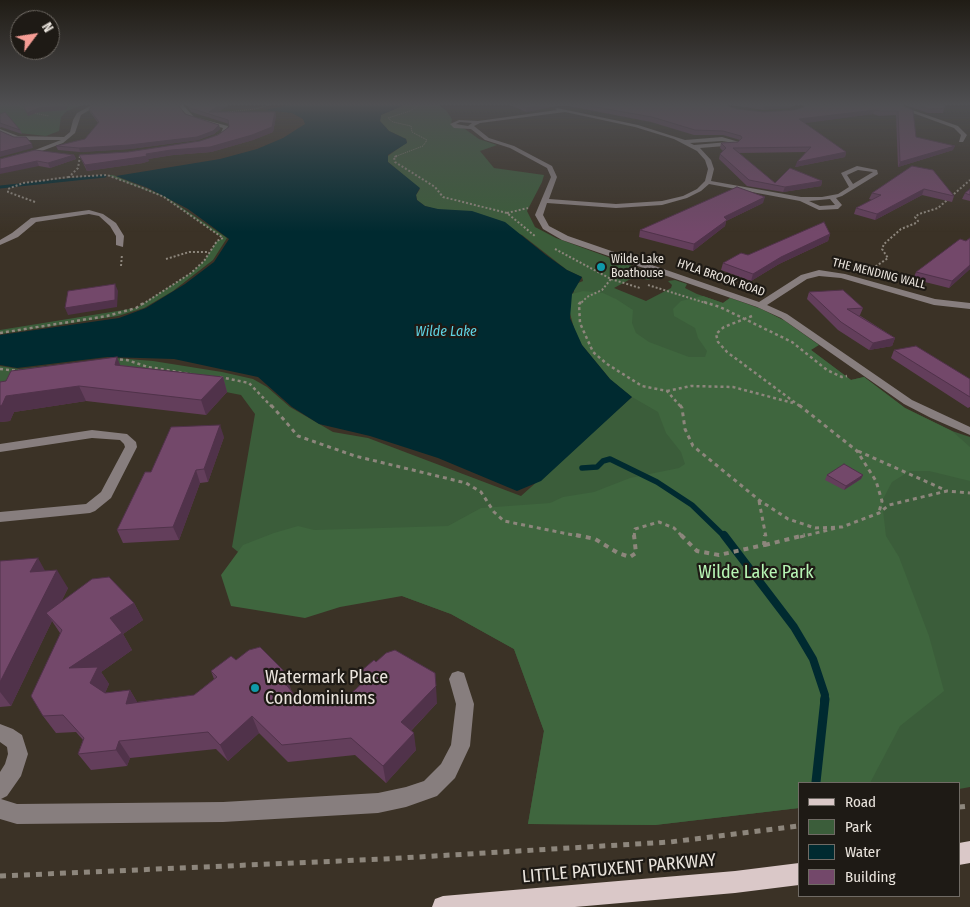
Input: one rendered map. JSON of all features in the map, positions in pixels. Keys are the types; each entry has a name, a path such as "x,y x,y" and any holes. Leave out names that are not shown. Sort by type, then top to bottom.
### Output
{"main road":[{"name":"LITTLE PATUXENT PARKWAY","path":"443,907 735,882 798,874"}],"street":[{"path":"0,161 46,147"},
{"name":"HYLA BROOK ROAD","path":"513,147 547,164 553,172 554,177 539,215 546,227 560,235 765,307 808,330 920,409 970,432"},
{"path":"544,202 606,206 648,206 686,197 694,194 708,182 711,169 703,153 694,147"},
{"path":"37,151 80,156"},
{"path":"708,182 801,199 832,198 852,187"},
{"path":"801,199 819,208 838,207 839,205 832,198"},
{"path":"0,243 15,236 34,220 89,212 101,215 113,225 120,236 120,246"},
{"name":"THE MENDING WALL","path":"765,307 804,277 825,273 934,302 970,306"},
{"path":"0,448 92,434 123,437 130,442 130,447 106,495 90,508 0,516"},
{"path":"0,809 17,814 223,812 378,803 406,797 430,788 436,783 448,771 460,746 465,704 458,679"},
{"path":"0,733 6,734 15,742 18,754 14,769 0,789"}],"path":[{"path":"419,147 394,157 395,162 435,187 443,197 507,213 541,239"},
{"path":"69,177 78,168 78,158 80,156"},
{"path":"0,333 124,313 136,308 184,278 204,261 216,241 223,238 164,197 107,175 69,177 23,183 8,189 8,192 35,202"},
{"path":"857,280 888,258 882,249 884,244 901,229 916,223 918,221 915,217 919,214 938,208 970,180"},
{"path":"554,249 611,279 640,288"},
{"path":"166,259 189,252 210,252"},
{"path":"121,266 122,259"},
{"path":"611,279 602,290 587,297 579,304 578,310 580,323 593,352 607,364 642,386 667,391 691,386 734,387 796,404"},
{"path":"648,285 716,305 792,342 827,370 842,377 868,373"},
{"path":"765,307 744,319 724,327 716,334 718,342 727,352 857,451 947,491"},
{"path":"106,360 127,360 148,367 195,374"},
{"path":"0,369 25,372"},
{"path":"214,377 249,383 258,390 298,436 355,456 466,483 481,492 494,512 504,521 595,539 618,553 630,557 636,553 635,529 659,522 674,528 697,551 720,555 842,526 879,513 889,504 947,491 970,493"},
{"path":"667,391 682,408 685,429 693,446 759,500 788,519 815,528 842,526"},
{"path":"857,451 876,481 882,501 879,513"},
{"path":"759,500 766,538 764,545"},
{"path":"0,876 364,860 660,842 798,826"}],"green space":[{"name":"Wilde Lake Park","path":"400,147 490,147 480,151 494,168 544,175 527,211 535,227 556,238 657,275 656,278 648,280 636,276 614,288 646,301 671,288 672,285 668,281 675,280 687,284 685,288 697,294 723,303 730,298 761,309 785,321 811,350 851,380 864,377 905,408 952,431 970,437 970,787 960,789 960,782 798,782 798,808 655,825 528,824 544,731 514,649 451,614 402,596 324,596 263,572 232,547 255,414 241,395 125,372 0,398 0,366 19,369 115,358 153,361 222,372 253,379 267,387 290,407 333,432 368,438 521,496 632,397 610,379 569,297 574,292 574,287 583,281 582,277 567,270 522,235 425,206 417,200 416,195 420,189 388,162 388,156"},
{"path":"107,175 113,175 166,197 227,238 213,260 173,291 144,308 118,316 0,334 0,330 136,308 191,273 204,261 217,241 223,238 164,197"},
{"name":"Wilde Lake Park","path":"583,291 603,293 616,299 633,310 632,323 636,333 649,342 689,357 705,357 707,351 698,338 695,328 674,316 673,309 681,301 703,296 723,303 730,298 761,309 785,321 819,345 811,350 851,380 864,377 905,408 952,431 970,447 970,481 929,471 910,471 892,482 882,501 886,536 899,557 929,636 944,691 900,726 871,782 798,782 798,808 655,825 528,824 544,731 514,649 451,614 402,596 340,607 305,618 231,606 221,575 243,545 274,533 298,526 314,530 448,526 481,508 550,503 563,497 594,492 630,478 679,468 685,464 681,452 666,433 658,412 632,397 610,379 582,345 575,332 568,306 572,294"}],"water":[{"name":"Wilde Lake","path":"261,147 400,147 388,155 388,162 420,188 416,195 417,200 425,206 438,209 472,211 505,222 567,270 582,277 572,294 570,318 582,345 610,379 632,397 541,481 517,491 438,458 370,436 319,424 292,407 258,377 174,359 107,357 17,368 0,365 0,335 119,318 146,308 185,284 214,262 229,239 188,209 148,188 116,176 220,159"}],"building":[{"path":"0,147 19,147 0,152"},
{"path":"159,147 206,147 171,150 146,154 147,156 85,165 79,155 128,152"},
{"path":"786,147 733,148 775,183 790,168 822,181 785,187 749,180 720,154 726,148"},
{"path":"811,147 839,147 846,152 797,162"},
{"path":"899,147 950,147 900,162"},
{"path":"35,150 74,155 48,163 37,161 0,169 0,159"},
{"path":"912,166 933,170 954,196 924,189 877,214 856,208 881,195 872,193"},
{"path":"737,187 765,197 724,217 727,220 694,244 640,230"},
{"path":"824,222 830,234 781,257 753,274 723,263 741,253 748,255"},
{"path":"970,238 970,265 952,281 916,272 960,239 966,241"},
{"path":"115,284 115,300 65,308 68,291"},
{"path":"843,290 863,308 847,309 895,338 873,343 841,322 809,292"},
{"path":"916,346 970,379 970,397 894,350"},
{"path":"117,357 115,365 223,377 201,400 79,386 6,396 0,406 0,382 6,381 11,371"},
{"path":"220,425 204,469 196,470 173,527 117,530 145,472 151,472 171,427"},
{"path":"844,464 863,475 846,486 827,475"},
{"path":"38,558 30,572 57,570 0,682 0,561"},
{"name":"Watermark Place Condominiums","path":"109,577 134,603 110,618 122,633 69,668 98,667 90,683 105,693 130,690 126,704 194,695 217,677 211,671 231,656 236,660 249,650 260,647 285,672 284,682 301,703 343,701 369,677 361,671 374,660 376,662 386,653 395,650 435,673 436,686 401,722 414,733 383,766 351,738 282,745 252,716 220,745 208,732 119,741 116,750 78,754 84,738 63,715 43,716 31,696 62,630 46,613 92,579"}],"waterway":[{"path":"0,187 105,176"},
{"path":"582,468 597,467 603,461 610,459 657,482 692,505 725,537"},
{"path":"724,535 794,627 813,659 825,695 824,701"},
{"path":"816,782 825,699"}],"place":[{"name":"Wilde Lake Boathouse","path":"601,267"},
{"name":"Watermark Place Condominiums","path":"255,688"}]}
